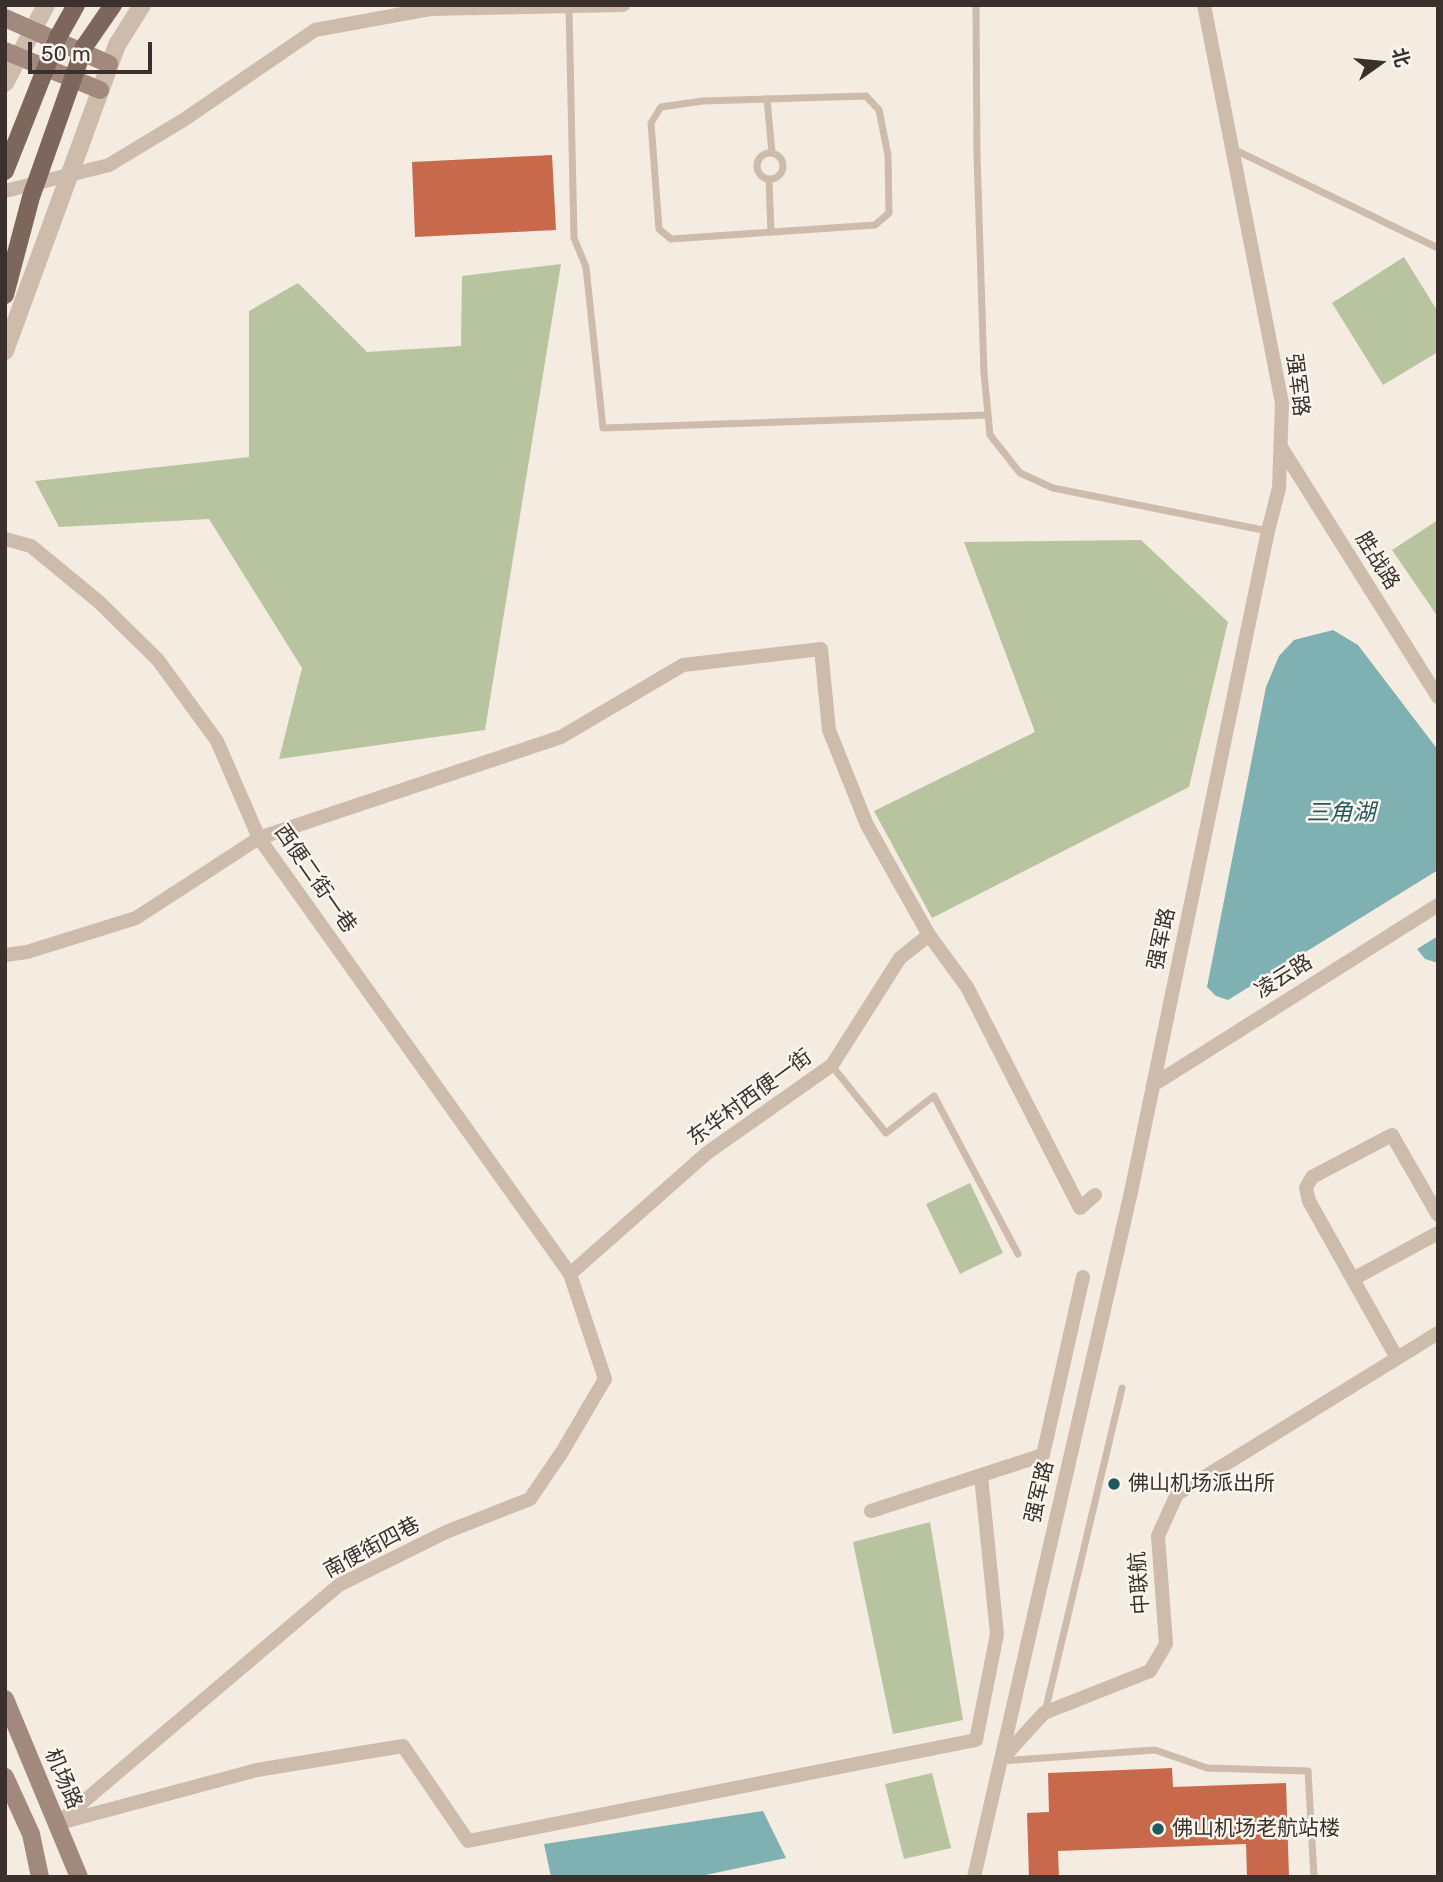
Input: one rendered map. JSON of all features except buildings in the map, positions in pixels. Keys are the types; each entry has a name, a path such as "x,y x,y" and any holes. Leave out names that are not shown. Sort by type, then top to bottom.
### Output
{"main road":[{"path":"5,171 58,37 76,5"},
{"path":"5,295 32,197 84,47 113,5"},
{"path":"5,19 109,65"},
{"path":"12,54 100,90"},
{"name":"机场路","path":"5,1699 79,1877"},
{"path":"5,1777 31,1833 40,1877"},
{"path":"31,1833 57,1824"}],"street":[{"path":"5,83 12,54 31,32 46,5"},
{"path":"5,351 66,177 109,65 117,45 142,5"},
{"path":"5,191 109,165 185,119 315,30 430,9 623,5"},
{"name":"强军路","path":"974,1877 1153,1085 1279,488 1282,403 1204,5"},
{"name":"胜战路","path":"1281,447 1438,697"},
{"name":"西便二街一巷","path":"5,539 31,546 99,601 158,660 216,741 259,838 570,1274"},
{"path":"5,955 27,952 136,918 259,838 561,737 683,665 821,649 829,730 867,825 929,935 967,987 1080,1208 1095,1195"},
{"name":"凌云路","path":"1153,1085 1438,905"},
{"name":"东华村西便一街","path":"570,1274 707,1153 832,1065 900,958 929,935"},
{"path":"1398,1358 1309,1201 1306,1188 1312,1177 1392,1135 1438,1215"},
{"path":"1353,1279 1438,1233"},
{"name":"南便街四巷","path":"57,1824 339,1585 446,1532 530,1499 562,1452 605,1379 570,1274"},
{"path":"871,1511 1043,1455 1083,1278"},
{"name":"中联航","path":"1000,1761 1044,1713 1150,1671 1166,1644 1158,1536 1177,1494 1438,1333"},
{"path":"57,1824 257,1770 403,1746 468,1841 976,1740 997,1634 981,1476"}],"lane":[{"path":"976,5 977,169 990,435 1020,473 1053,488 1268,531"},
{"path":"569,8 575,238 586,267 603,428 988,415"},
{"path":"866,96 879,110 888,155 889,212 875,225 671,239 659,229 651,123 661,107 703,101 767,99 866,96"},
{"path":"767,99 772,153 782,162 782,170 777,177 769,180 761,176 757,164 761,157 772,153"},
{"path":"1232,149 1438,248"},
{"path":"769,180 771,232"},
{"path":"832,1065 886,1133 934,1096 1018,1254"},
{"path":"1044,1713 1122,1388"},
{"path":"1000,1761 1155,1750 1207,1768 1308,1771 1314,1877"}],"green space":[{"path":"1404,257 1438,312 1438,352 1383,385 1332,303"},
{"path":"561,264 485,730 279,759 302,668 209,519 59,527 35,481 249,457 249,311 298,283 367,352 461,346 462,276"},
{"path":"1438,520 1438,617 1392,550"},
{"path":"1141,540 1228,622 1189,787 932,918 874,811 1035,732 964,542"},
{"path":"970,1183 1003,1253 960,1274 926,1204"},
{"path":"930,1522 963,1720 893,1734 853,1542"},
{"path":"932,1773 951,1848 904,1859 885,1784"}],"water":[{"name":"三角湖","path":"1333,630 1358,645 1438,750 1438,870 1228,1000 1216,996 1207,987 1266,687 1279,656 1294,640"},
{"path":"1438,936 1438,963 1425,959 1417,949"},
{"path":"763,1811 786,1858 696,1877 551,1877 544,1844"}],"place":[{"name":"佛山机场派出所","path":"1114,1484"},
{"name":"佛山机场老航站楼","path":"1158,1829"}]}
